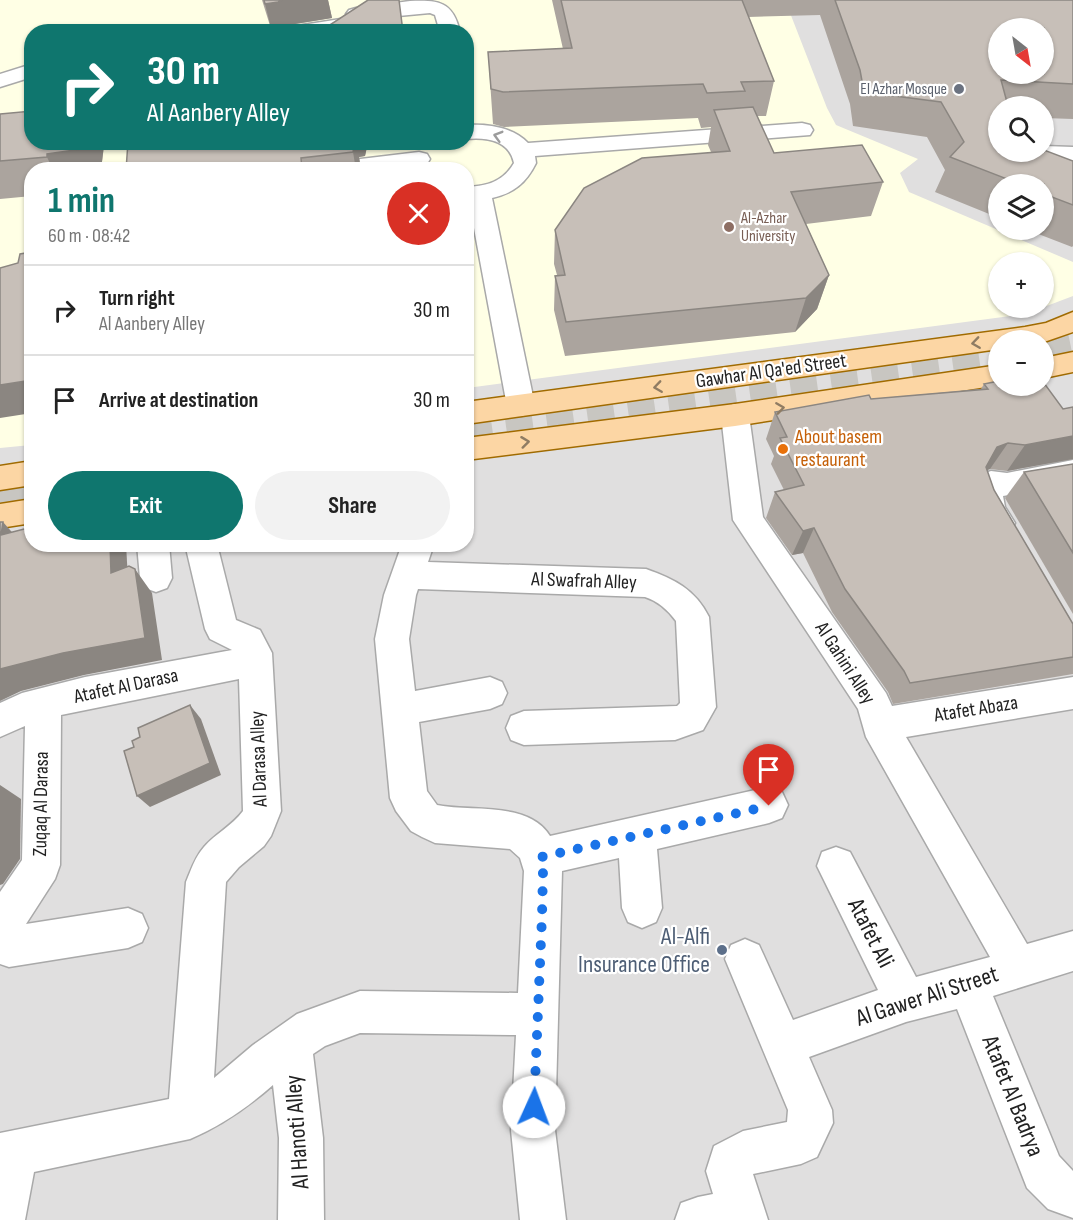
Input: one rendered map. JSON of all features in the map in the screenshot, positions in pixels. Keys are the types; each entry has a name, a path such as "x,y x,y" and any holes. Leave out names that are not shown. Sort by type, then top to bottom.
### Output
{"main road":[{"name":"Gawhar Al Qa'ed Street","path":"474,412 1025,336 1052,331 1073,321"},
{"path":"1054,376 1073,362"},
{"name":"Gawhar Al Qa'ed Street","path":"474,448 735,415 988,377"},
{"path":"0,478 24,474"},
{"path":"0,516 24,512"}],"street":[{"path":"324,24 349,17 426,7 437,8 444,13 447,24"},
{"path":"0,81 24,72"},
{"path":"474,126 509,140 521,150 525,163 518,177 502,188 474,194"},
{"path":"521,150 802,130"},
{"path":"1054,153 1073,154"},
{"path":"387,162 424,157"},
{"path":"474,198 521,406"},
{"name":"Al Gahini Alley","path":"735,415 748,520 874,704 879,725 1018,967"},
{"path":"1013,546 989,505 986,492 992,483 1007,485 1073,472"},
{"path":"154,552 156,578"},
{"name":"Al Darasa Alley","path":"190,1116 206,882 209,870 215,861 253,832 262,811 255,653 248,640 233,636 222,629 203,552"},
{"path":"413,560 400,595 392,639 398,710 410,798 424,818 435,824 510,831 523,835 534,844 541,857 543,905 533,1130 543,1220"},
{"name":"Al Swafrah Alley","path":"413,560 646,584 665,590 681,602 692,617 698,707 690,718 675,724 524,728"},
{"name":"Atafet Al Darasa","path":"0,722 22,709 85,693 255,661"},
{"path":"398,710 490,693"},
{"name":"Atafet Abaza","path":"879,725 1073,693"},
{"name":"Zuqaq Al Darasa","path":"44,705 41,865 0,938 9,947 128,928"},
{"path":"541,857 769,806"},
{"path":"637,836 642,908"},
{"name":"Atafet Ali","path":"837,866 906,1000"},
{"name":"Al Gawer Ali Street","path":"782,1045 906,1000 968,985 1073,951"},
{"path":"698,1220 744,1216 729,1171 730,1162 743,1154 801,1141 811,1123 810,1110 745,959"},
{"name":"Atafet Al Badrya","path":"968,985 1043,1172 1055,1185 1073,1195"},
{"path":"2,1220 8,1155 190,1116 232,1092 312,1029 360,1012 537,1014"},
{"name":"Al Hanoti Alley","path":"290,1045 301,1138 301,1220"}],"shaded area":[{"path":"0,0 1073,0 1073,1220 0,1220"},
{"name":"Al-Azhar University","path":"0,0 785,0 827,108 836,125 918,159 900,173 909,192 988,226 988,240 1021,240 1050,252 988,252 988,318 996,318 474,387 474,162 24,162 24,446 0,448"},
{"name":"Al-Azhar University","path":"1054,254 1073,262 1073,296 1054,303"}],"building":[{"path":"264,0 282,0 265,4"},
{"path":"368,0 399,0 402,24 331,24"},
{"path":"561,0 742,0 774,81 741,82 745,91 707,93 703,84 503,92 491,89 488,52 572,48"},
{"name":"El Azhar Mosque","path":"835,0 1073,0 1073,84 1054,83 1054,18 988,18 988,84 1002,84 1005,96 988,96 988,162 1054,162 1054,154 1073,161 1073,205 1054,198 1054,174 994,174 950,157 964,142 941,102 864,92 860,70"},
{"path":"753,107 774,153 862,145 883,182 791,192 829,275 806,298 566,322 555,276 565,275 555,230 584,188 642,158 730,151 714,110"},
{"path":"24,112 24,150 75,150 47,154 47,157 0,161 0,114"},
{"path":"127,150 353,150 353,152 301,158 301,162 127,162"},
{"path":"24,253 24,381 0,385 0,268 18,263 20,254"},
{"path":"988,389 988,396 1054,396 1063,409 1073,407 1073,436 1025,445 1008,443 997,447 986,467 994,490 1073,624 1073,657 910,683 904,671 845,589 814,528 803,531 775,492 804,485 780,438 787,437 775,412 869,395 871,399"},
{"path":"1073,464 1073,553 1024,472"},
{"path":"0,522 3,522 1,535 24,529 24,552 110,552 111,573 129,566 135,569 145,638 63,653 0,669"},
{"path":"190,705 210,763 137,796 124,751 134,747 132,741 140,737 138,728"}],"tunnel":[{"path":"1054,348 1073,344"},
{"path":"474,435 988,363"},
{"path":"0,502 24,498"}],"place":[{"name":"El Azhar Mosque","path":"959,89"},
{"name":"Al-Azhar University","path":"729,227"},
{"name":"About basem restaurant","path":"783,449"},
{"name":"Al-Alfi Insurance Office","path":"722,950"}],"route":[{"path":"534,1107 542,916 541,857 769,806"}]}
